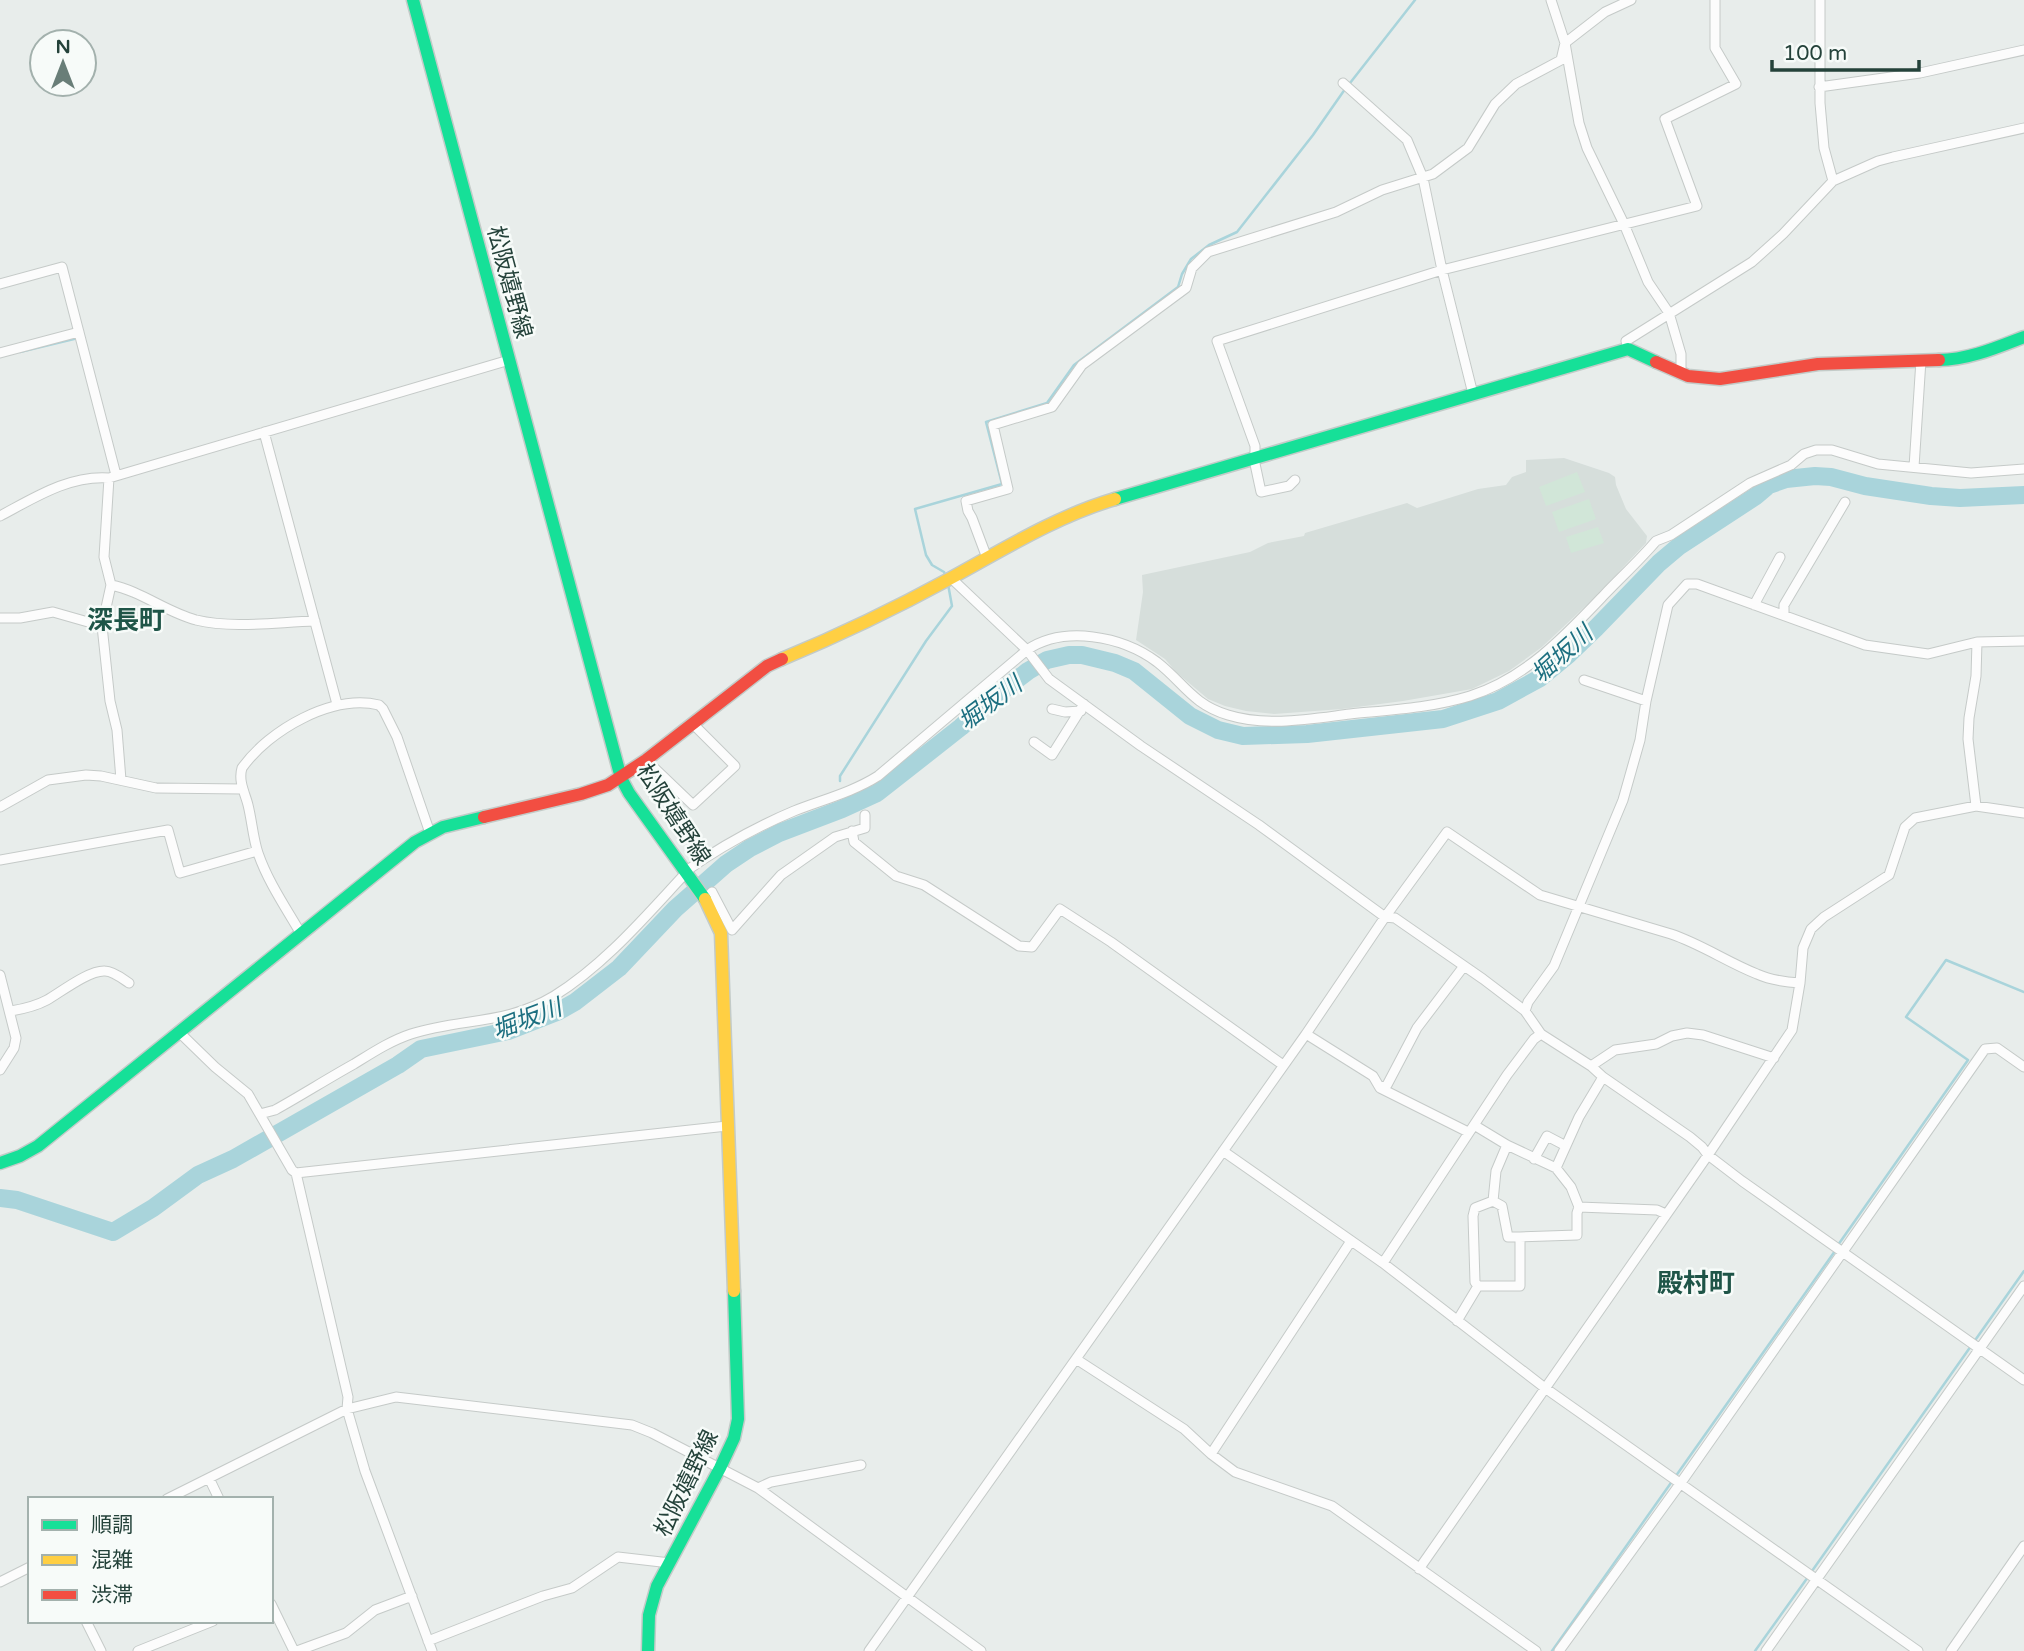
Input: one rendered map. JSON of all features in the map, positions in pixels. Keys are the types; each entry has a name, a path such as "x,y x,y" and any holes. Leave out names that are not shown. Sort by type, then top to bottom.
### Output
{"street":[{"name":"松阪嬉野線","path":"413,0 621,778 705,900 721,933 738,1419 734,1438 720,1468 657,1586 649,1615 649,1651"},
{"path":"1551,0 1565,43 1579,123 1587,148 1624,223 1648,282 1669,313 1681,354 1681,372"},
{"path":"987,558 966,501 1008,489 993,425 1052,407 1082,365 1186,288 1192,268 1208,252 1336,212 1382,190 1433,174 1468,148 1496,104 1516,84 1561,60 1565,43 1605,12 1631,0"},
{"path":"1295,480 1289,486 1261,492 1255,464 1255,446 1217,341 1442,270 1697,206 1665,119 1735,84 1715,48 1715,0"},
{"path":"1820,0 1819,87 1824,148 1833,181"},
{"path":"1819,87 1920,73 2024,50"},
{"path":"1343,83 1407,140 1423,178 1442,270 1473,394"},
{"path":"1628,349 1626,341 1752,262 1783,234 1833,181 1878,161 2024,128"},
{"path":"0,285 62,267 79,332 113,477 104,556 111,585 102,626 110,701 117,730 121,780"},
{"path":"0,353 79,332"},
{"path":"0,1163 27,1154 405,849 430,833 463,822 582,794 621,778 767,666 858,627 1009,545 1092,506 1628,349 1688,376 1720,379 1818,364 1950,360 2024,337"},
{"path":"0,516 58,485 113,477 509,360"},
{"path":"1914,467 1921,360"},
{"path":"264,432 337,704"},
{"path":"261,1116 397,1040 440,1027 507,1017 556,995 628,934 686,871 715,850 744,834 863,785 878,776 1043,641 1067,636 1093,638 1122,645 1157,662 1184,690 1210,708 1239,718 1306,719 1432,705 1483,691 1522,671 1569,631 1656,541 1671,535 1750,483 1791,465 1804,454 1816,450 1832,450 1878,464 1971,473 2024,469"},
{"path":"1784,615 1784,605 1845,502"},
{"path":"1754,605 1780,557"},
{"path":"947,580 1029,652 1049,679 1082,708 1259,825 1385,917 1395,918 1464,966 1525,1011 1541,1034 1591,1066 1690,1137 1708,1155 2024,1380"},
{"path":"1525,1011 1528,1002 1554,966 1623,800 1640,740 1668,605 1687,584 1697,584 1866,645 1928,654 1977,642 2024,641"},
{"path":"111,585 129,589 195,620 228,624 315,621"},
{"path":"0,618 20,618 53,612 102,626"},
{"path":"1976,806 1968,739 1976,676 1977,642"},
{"path":"1584,680 1646,701"},
{"path":"302,934 275,889 257,851 248,804 242,789 242,768 272,738 302,718 337,704 374,704 383,709 397,737 430,833"},
{"path":"1052,709 1065,712 1082,708"},
{"path":"1034,742 1052,755 1082,708"},
{"path":"646,760 693,804 735,766 692,723"},
{"path":"0,807 48,780 86,775 156,788 242,789"},
{"path":"1419,1569 1792,1030 1803,948 1811,929 1824,917 1889,876 1907,823 1921,816 1976,806 2024,813"},
{"path":"705,900 712,892 732,930 781,876 835,837 865,828 865,815"},
{"path":"0,860 168,830 180,873 257,851"},
{"path":"852,831 854,842 896,876 924,885 1019,946 1032,947 1060,909 1111,942 1283,1065"},
{"path":"869,1651 1447,832 1541,895 1686,939 1758,975 1800,984"},
{"path":"1380,1088 1387,1085 1417,1028 1464,966"},
{"path":"10,1011 45,1001 67,987 102,971 110,972 130,983"},
{"path":"0,975 16,1032 16,1043 0,1070"},
{"path":"180,1033 248,1094 296,1173 348,1397 347,1409 365,1471 432,1651"},
{"path":"1591,1066 1615,1050 1656,1044 1672,1036 1687,1033 1703,1035 1774,1058"},
{"path":"1306,1034 1373,1076 1380,1088 1556,1168 1571,1186 1580,1208"},
{"path":"1383,1263 1507,1075 1534,1039 1541,1034"},
{"path":"1559,1651 1838,1249 1985,1049 1997,1048 2024,1067"},
{"path":"1556,1168 1579,1117 1603,1077"},
{"path":"296,1173 727,1126"},
{"path":"1534,1159 1547,1136 1566,1146"},
{"path":"1493,1201 1496,1171 1507,1145"},
{"path":"1223,1151 1383,1263 1545,1388 1918,1651"},
{"path":"1493,1201 1502,1206 1508,1237 1577,1235 1577,1213 1580,1208"},
{"path":"1478,1286 1475,1282 1473,1216 1475,1208 1493,1201"},
{"path":"1580,1208 1657,1210 1666,1214"},
{"path":"1478,1286 1520,1286 1520,1237"},
{"path":"1211,1454 1351,1241"},
{"path":"1457,1321 1478,1286"},
{"path":"1766,1651 1811,1576 1975,1345 2024,1286"},
{"path":"1076,1359 1184,1429 1234,1472 1332,1506 1536,1651"},
{"path":"171,1497 347,1409 396,1397 632,1424 758,1488 981,1651"},
{"path":"758,1488 771,1482 861,1465"},
{"path":"209,1478 218,1497"},
{"path":"1951,1651 2024,1546"},
{"path":"428,1641 543,1596 572,1588 618,1557 670,1563"},
{"path":"0,1582 28,1568"},
{"path":"273,1608 295,1651 346,1633 375,1610 412,1596"},
{"path":"87,1623 101,1651"},
{"path":"138,1651 164,1647 208,1623"}],"shaded area":[{"path":"1564,458 1615,477 1626,509 1647,536 1646,543 1593,599 1542,647 1509,671 1472,689 1342,709 1274,714 1246,711 1208,699 1165,659 1136,640 1143,592 1142,575 1250,552 1268,543 1304,536 1305,533 1407,503 1417,508 1478,489 1506,485 1512,477 1526,472 1526,460"}],"green space":[{"path":"1577,472 1585,492 1546,506 1539,487"},
{"path":"1589,499 1596,519 1559,532 1552,512"},
{"path":"1598,527 1604,543 1571,553 1566,537"}],"waterway":[{"path":"946,577 944,572 932,565 926,555 915,509 1002,484 986,422 1047,403 1074,365 1178,287 1191,259 1209,245 1237,232 1415,0"},
{"path":"20,352 74,339"},
{"name":"堀坂川","path":"0,1198 17,1200 113,1232 153,1208 198,1175 233,1159 398,1065 421,1049 508,1031 559,1011 619,968 675,909 726,864 779,833 877,793 961,727 993,698 1047,660 1082,655 1115,663 1134,671 1190,716 1218,730 1243,736 1307,734 1443,719 1498,701 1540,678 1596,628 1659,563 1769,485 1786,479 1815,476 1931,496 1960,498 2024,495"},
{"path":"840,781 840,776 926,641 952,606 948,584"},
{"path":"1838,1245 1968,1060 1906,1017 1946,960 2024,992"},
{"path":"1552,1651 1835,1251"},
{"path":"1812,1571 2024,1271"},
{"path":"1755,1651 1808,1577"}],"traffic: fast":[{"path":"413,0 621,778 705,899"},
{"path":"1939,360 1972,355 2024,337"},
{"path":"1115,499 1628,349 1656,362"},
{"path":"0,1163 38,1146 415,842 443,827 484,817"},
{"path":"648,1651 649,1615 657,1586 734,1438 738,1419 734,1291"}],"traffic: slow":[{"path":"782,659 889,610 1072,514 1115,499"},
{"path":"705,899 721,933 734,1291"}],"traffic: jam":[{"path":"1656,362 1688,376 1720,379 1818,364 1939,360"},
{"path":"484,817 608,785 646,760 767,666 782,659"}],"district":[{"name":"深長町","path":"126,620"},
{"name":"殿村町","path":"1696,1283"}]}
